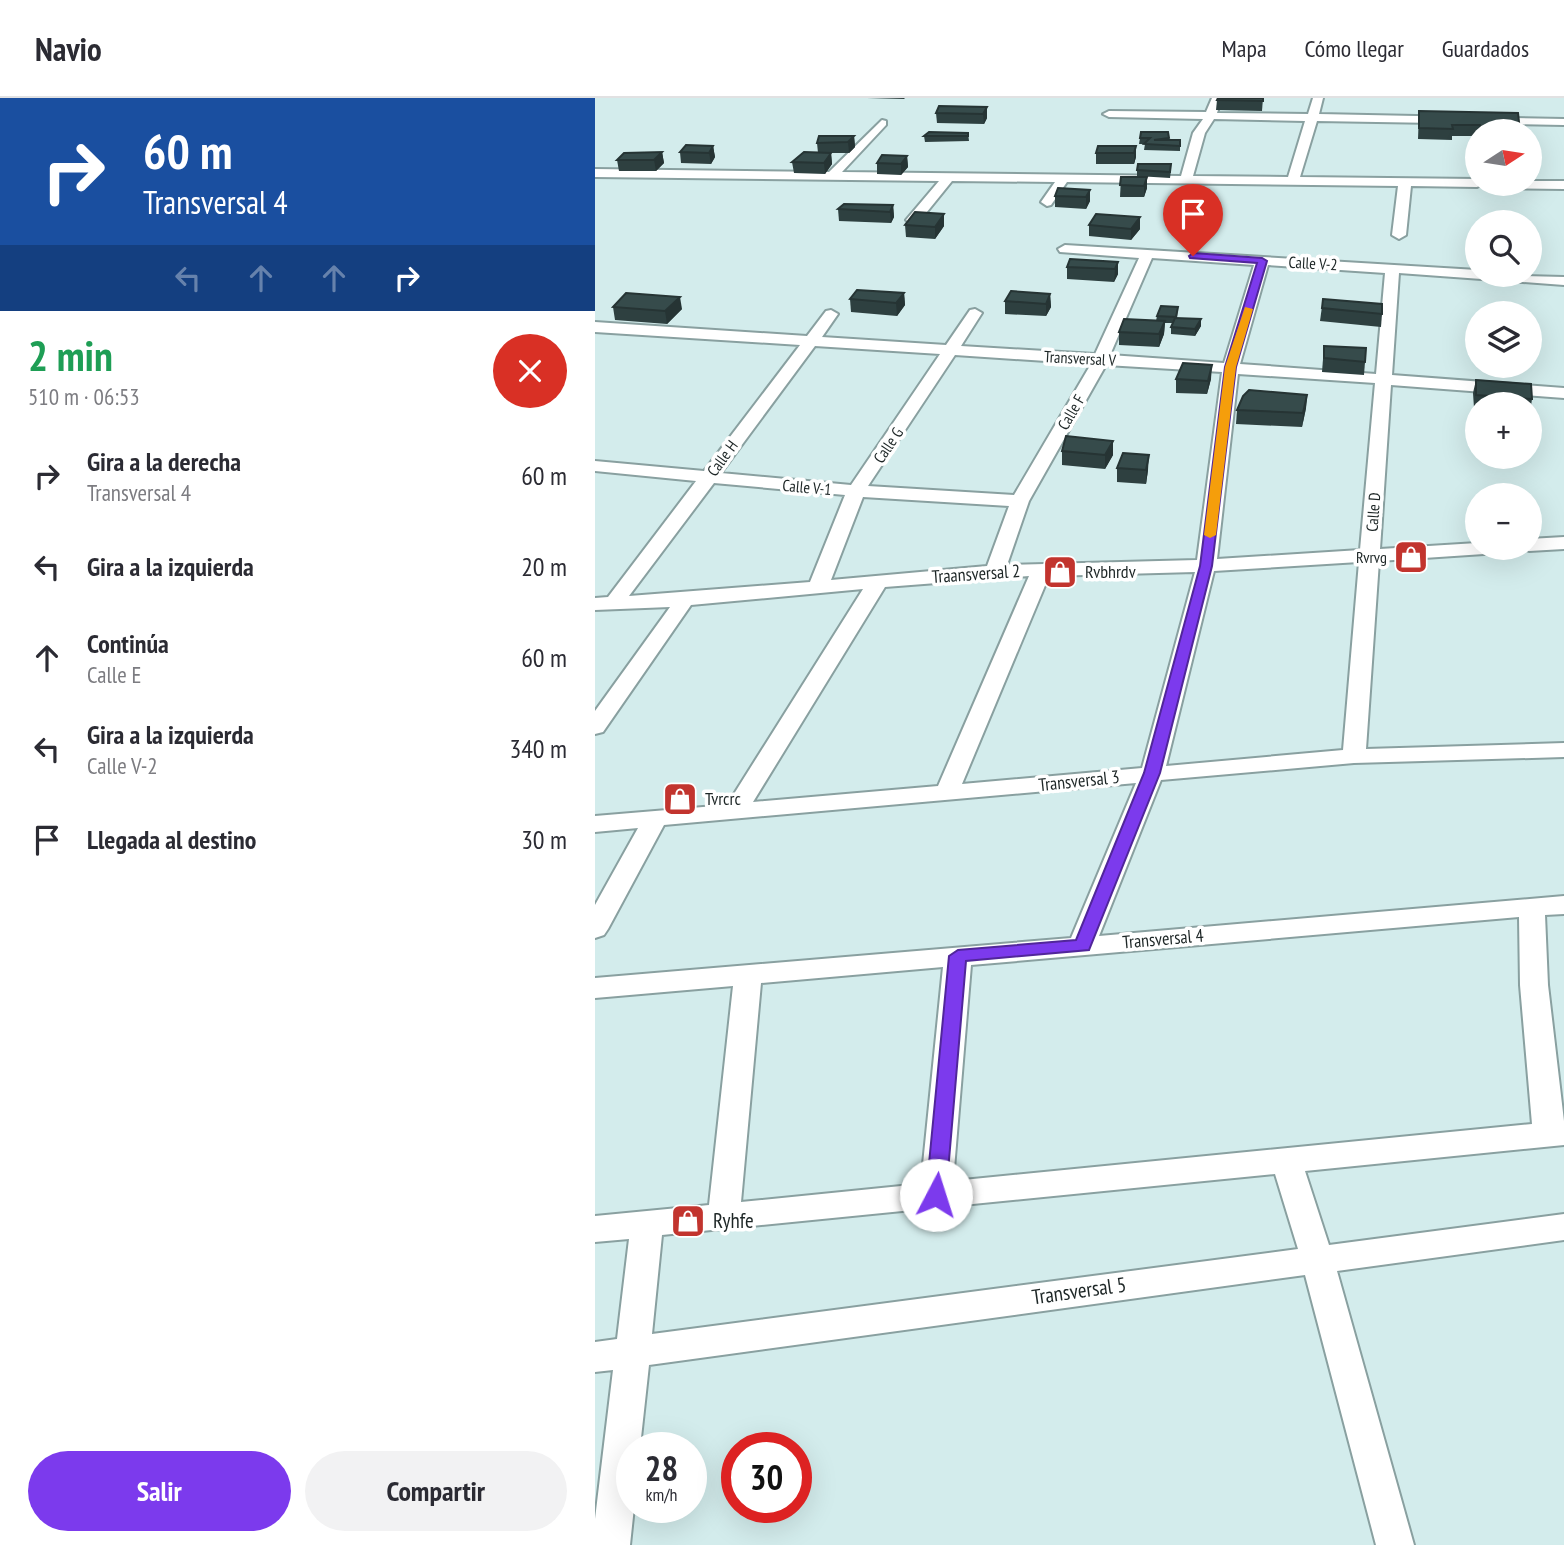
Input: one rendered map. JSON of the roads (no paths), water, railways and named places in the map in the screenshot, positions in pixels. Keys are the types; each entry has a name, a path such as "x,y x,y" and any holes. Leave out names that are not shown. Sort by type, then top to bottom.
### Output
{"street":[{"path":"1186,179 1199,133 1210,117 1217,98"},
{"path":"1293,180 1318,98"},
{"path":"1109,114 1312,119 1414,114 1564,122"},
{"path":"832,176 882,123"},
{"path":"595,173 1465,183"},
{"path":"913,220 949,177"},
{"path":"1047,202 1064,178"},
{"path":"1399,235 1405,182"},
{"path":"1542,185 1564,185"},
{"name":"Calle V-2","path":"1065,249 1465,273"},
{"name":"Calle F","path":"996,571 1020,501 1101,359 1148,253"},
{"path":"1082,946 1152,773 1206,566 1231,367 1262,261"},
{"name":"Calle D","path":"1354,756 1392,268"},
{"path":"1542,279 1564,281"},
{"name":"Calle G","path":"819,586 856,491 975,313"},
{"name":"Calle H","path":"605,604 708,478 831,314"},
{"name":"Transversal V","path":"595,327 1231,367 1564,393"},
{"name":"Calle V-1","path":"595,466 856,491 1020,501"},
{"path":"1542,544 1564,543"},
{"name":"Traansversal 2","path":"605,604 685,600 996,571 1206,566 1465,549"},
{"path":"946,794 1042,570"},
{"path":"735,812 878,582"},
{"path":"595,727 685,600"},
{"name":"Transversal 3","path":"595,824 1354,756 1564,750"},
{"path":"595,929 655,818"},
{"name":"Transversal 4","path":"595,988 1564,905"},
{"path":"595,1229 1556,1133 1534,985 1532,907"},
{"path":"936,1195 958,956"},
{"path":"724,1216 748,974"},
{"path":"1286,1160 1317,1258 1395,1545"},
{"path":"611,1545 647,1224"},
{"name":"Transversal 5","path":"595,1357 1317,1258 1564,1227"}],"place":[{"name":"Rvrvg","path":"1411,557"},
{"name":"Rvbhrdv","path":"1060,572"},
{"name":"Tvrcrc","path":"680,799"},
{"name":"Ryhfe","path":"688,1221"}]}
